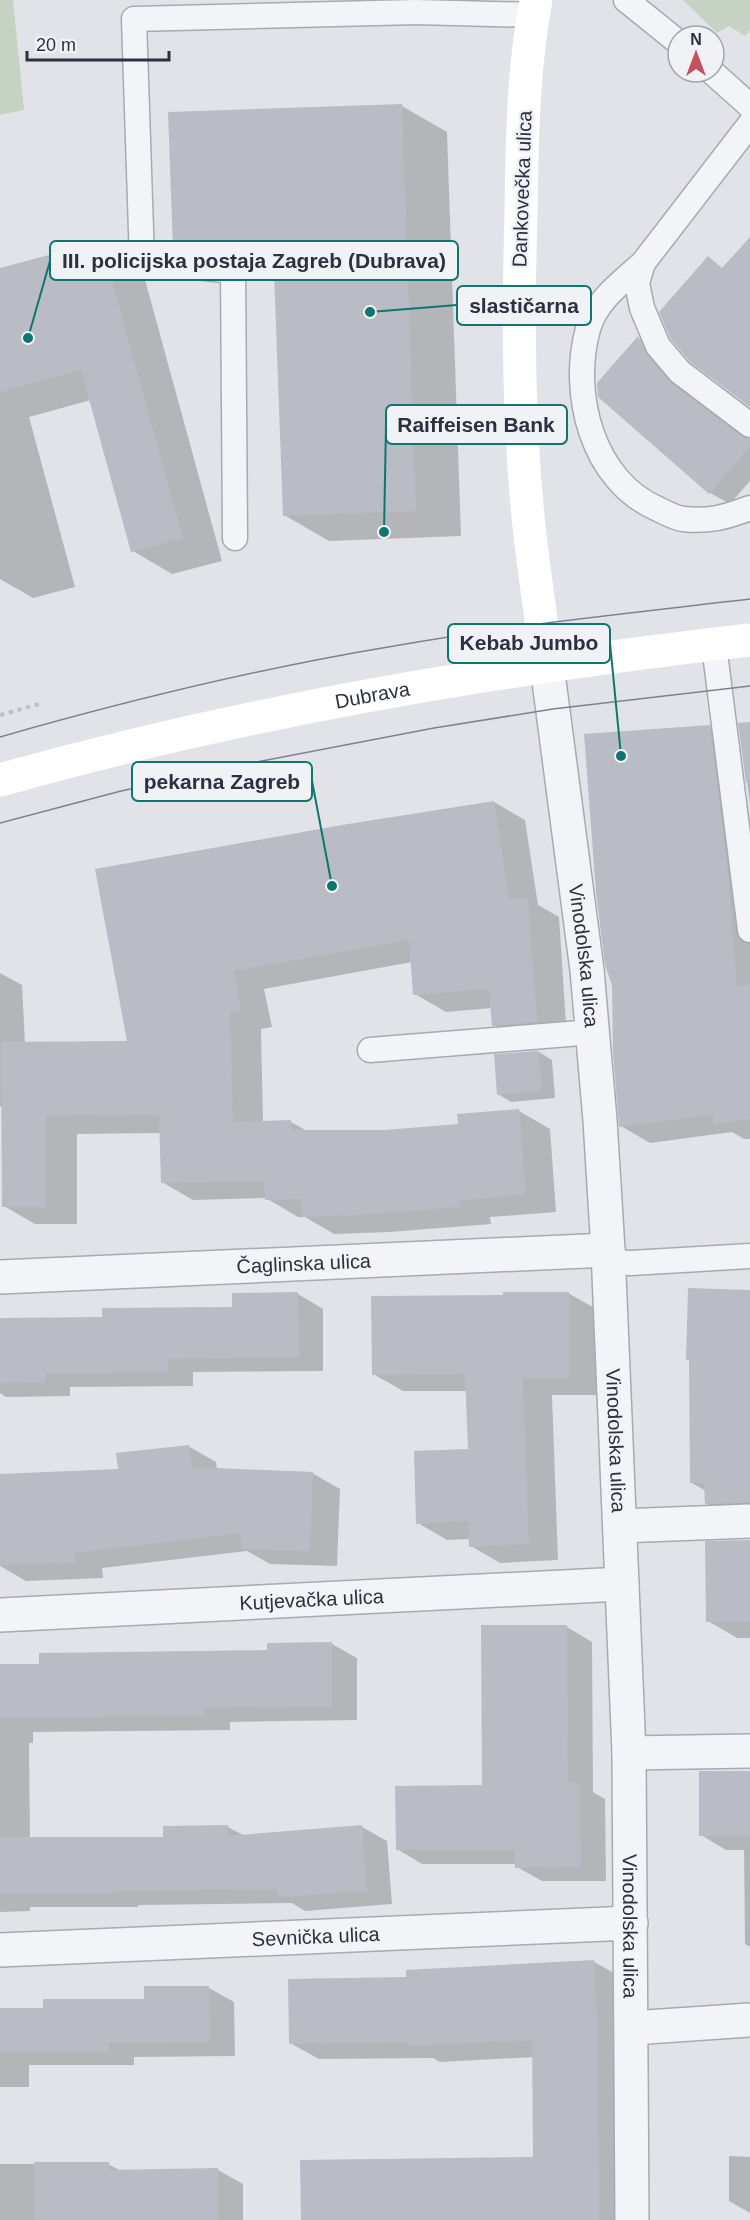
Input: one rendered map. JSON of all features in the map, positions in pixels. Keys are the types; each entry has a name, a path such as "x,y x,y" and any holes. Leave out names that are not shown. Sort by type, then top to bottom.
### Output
{"main road":[{"name":"Dankovečka ulica","path":"535,7 522,140 519,311 522,424 530,535 547,666"},
{"name":"Dubrava","path":"0,780 142,742 249,718 427,684 750,640"}],"street":[{"name":"Vinodolska ulica","path":"547,666 587,970 608,1256 629,1753 632,2220"},
{"name":"Čaglinska ulica","path":"0,1277 608,1256"},
{"path":"620,1526 750,1521"},
{"name":"Kutjevačka ulica","path":"0,1614 622,1584"},
{"path":"629,1753 750,1751"},
{"name":"Sevnička ulica","path":"0,1950 631,1923"},
{"path":"632,2028 750,2020"}],"lane":[{"path":"626,0 666,32"},
{"path":"235,538 233,271 142,261 134,19 231,8 416,12 535,7"},
{"path":"725,84 750,106"},
{"path":"750,124 643,263 603,299 588,327 583,364 584,401 595,444 616,477 644,503 681,519 719,519 750,508"},
{"path":"643,263 637,283 642,308 658,346 680,372 750,425"},
{"path":"714,645 750,930"},
{"path":"370,1050 593,1032"},
{"path":"608,1256 631,1263 750,1256"}],"path":[{"path":"0,715 39,704"}],"green space":[{"path":"0,0 13,0 24,110 0,115"},
{"path":"683,0 750,0 750,30 745,36 729,26 726,28 726,24 708,24"}],"building":[{"path":"402,104 416,511 283,516 273,245 173,248 168,112"},
{"path":"750,237 750,407 690,362 670,338 659,312 708,256 722,268"},
{"path":"101,241 183,538 131,552 81,370 0,392 0,268"},
{"path":"638,336 647,355 671,383 741,436 750,439 750,447 709,494 598,397 597,383"},
{"path":"750,722 750,782 746,783 738,723"},
{"path":"710,725 727,863 737,986 750,985 750,1119 714,1124 713,1115 619,1127 613,1052 612,985 605,965 596,892 584,734"},
{"path":"494,801 509,899 528,898 537,1022 492,1026 489,989 413,995 409,940 234,971 241,1010 230,1012 233,1122 291,1120 292,1130 385,1130 458,1124 457,1114 519,1109 526,1195 460,1200 460,1207 302,1217 301,1199 265,1200 264,1181 161,1183 159,1115 46,1116 46,1207 2,1207 1,1042 127,1041 95,869 342,825"},
{"path":"539,1051 542,1091 497,1095 494,1054"},
{"path":"688,1288 750,1290 750,1502 705,1504 704,1483 690,1483 689,1360 686,1360"},
{"path":"298,1292 299,1357 168,1359 168,1372 45,1374 45,1382 0,1383 0,1318 102,1317 102,1308 232,1307 232,1293"},
{"path":"503,1292 569,1292 569,1378 523,1378 529,1544 469,1547 468,1521 416,1524 414,1451 468,1449 465,1374 372,1375 371,1296 503,1295"},
{"path":"189,1445 192,1467 313,1472 310,1551 241,1549 241,1533 75,1553 76,1563 0,1565 0,1474 118,1469 116,1453"},
{"path":"750,1540 750,1622 706,1622 705,1541"},
{"path":"481,1625 567,1625 568,1783 580,1783 581,1867 515,1868 515,1850 396,1850 395,1786 482,1785"},
{"path":"332,1642 332,1707 205,1708 205,1716 0,1718 0,1664 39,1664 39,1653 267,1650 267,1643"},
{"path":"699,1771 750,1771 750,1836 699,1836"},
{"path":"228,1825 228,1836 362,1825 367,1891 278,1897 277,1889 113,1891 113,1894 0,1894 0,1837 163,1837 163,1826"},
{"path":"594,1960 598,2030 599,2220 301,2220 300,2160 533,2157 532,2040 409,2046 409,2042 289,2044 288,1979 406,1977 406,1970"},
{"path":"144,1986 209,1986 210,2042 109,2043 109,2052 0,2052 0,2008 43,2008 43,1999 144,1999"},
{"path":"34,2162 109,2162 109,2170 218,2168 218,2220 34,2220"}],"tram line":[{"path":"0,737 97,710 294,664 527,626 750,599"},
{"path":"0,823 121,791 241,765 434,728 553,709 750,686"}],"place":[{"name":"slastičarna","path":"370,312"},
{"name":"III. policijska postaja Zagreb (Dubrava)","path":"28,338"},
{"name":"Raiffeisen Bank","path":"384,532"},
{"name":"Kebab Jumbo","path":"621,756"},
{"name":"pekarna Zagreb","path":"332,886"}]}
